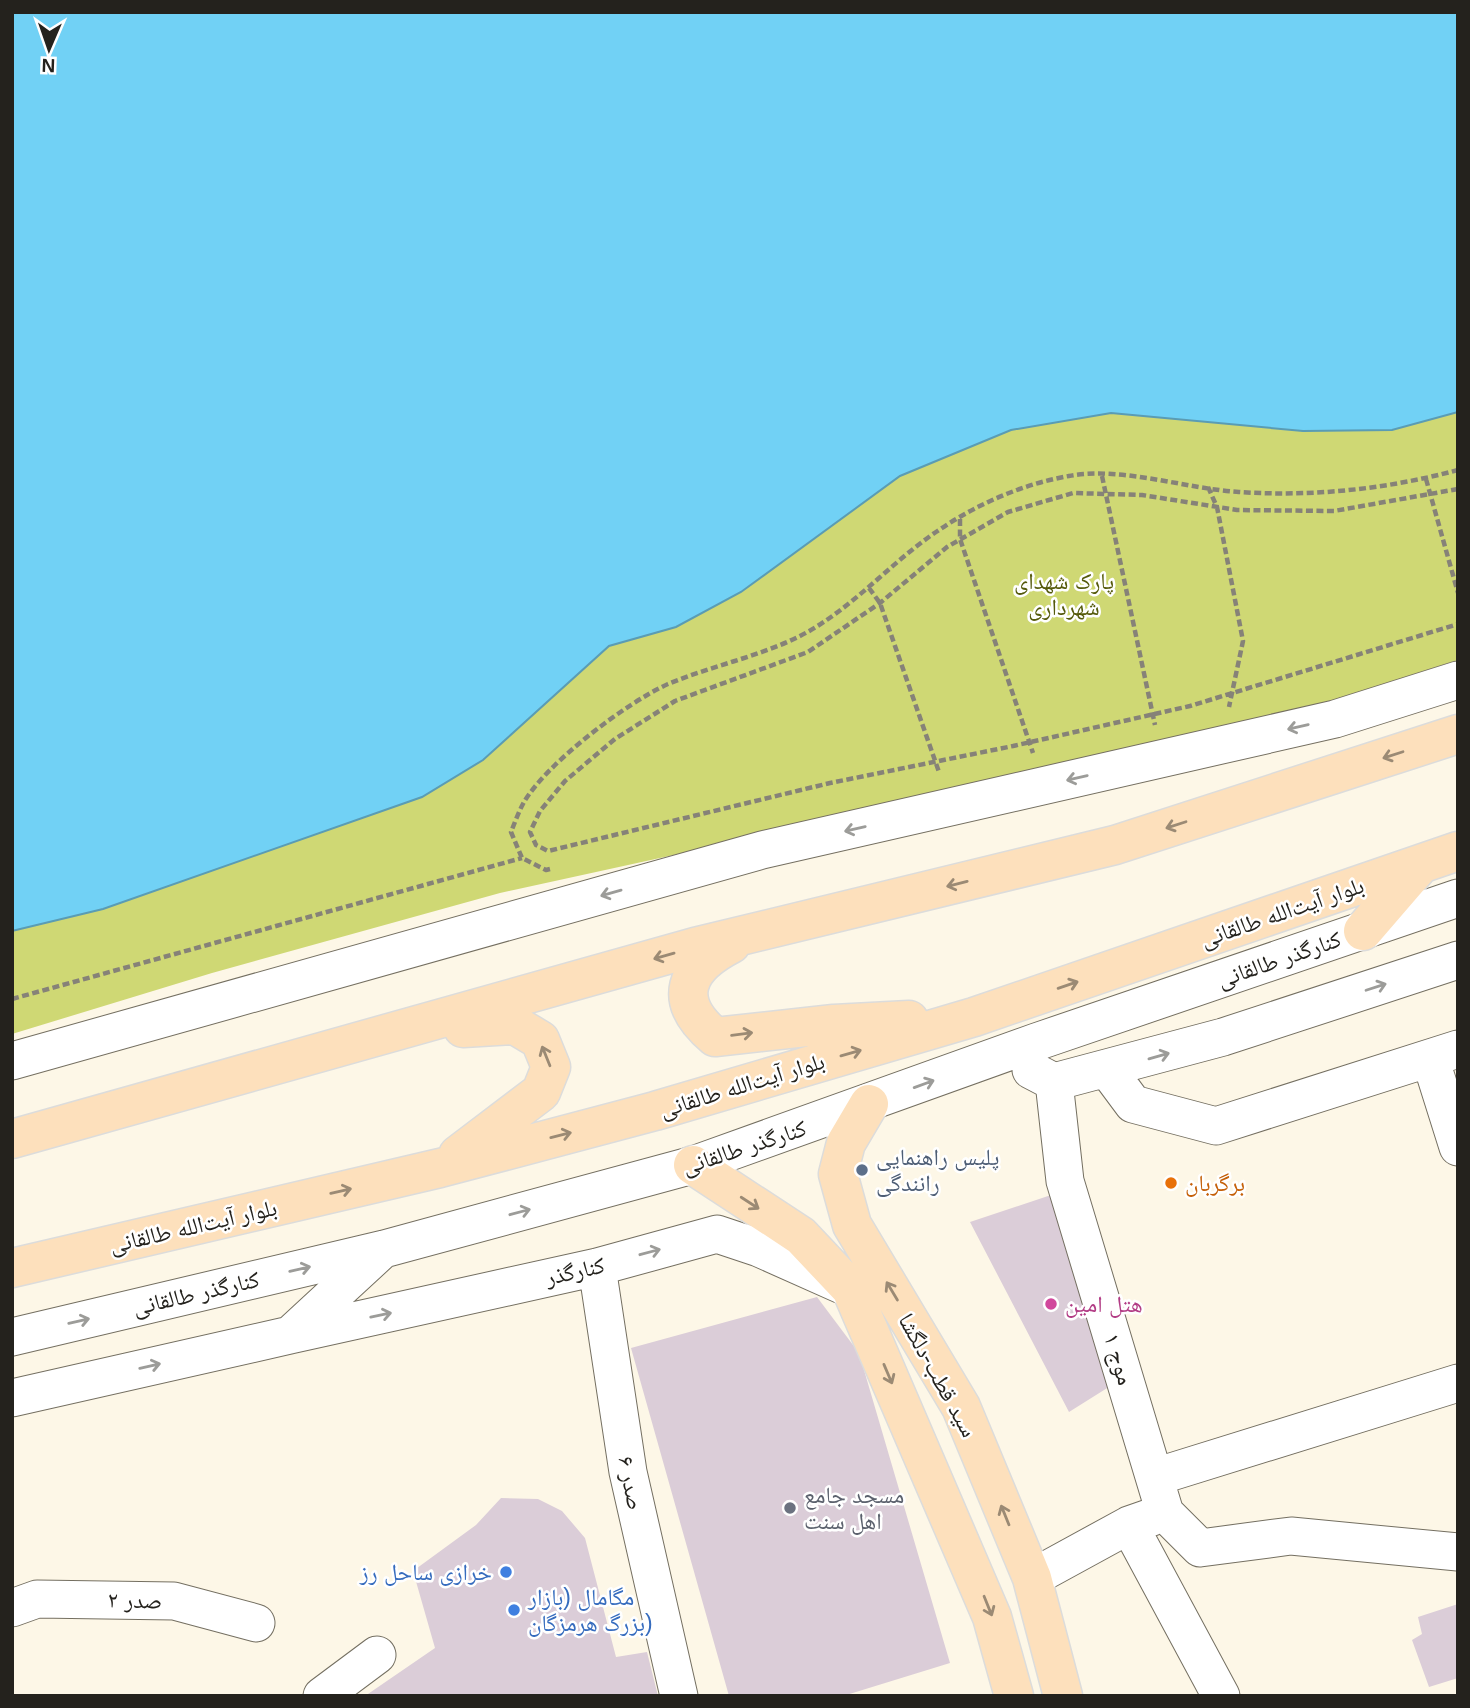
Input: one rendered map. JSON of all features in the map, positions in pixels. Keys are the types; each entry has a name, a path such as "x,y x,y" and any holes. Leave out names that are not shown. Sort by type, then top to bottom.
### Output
{"main road":[{"path":"12,1139 695,947 1115,845 1458,734"},
{"name":"بلوار آیت‌الله طالقانی","path":"12,1268 440,1168 654,1111 974,1017 1458,851"},
{"path":"1363,930 1421,864"},
{"path":"745,937 711,955 695,969 688,989 692,1010 702,1027 715,1037 834,1024 974,1017"},
{"path":"392,1032 515,1025 540,1040 551,1067 541,1092 440,1168"},
{"name":"سید قطب-دلگشا","path":"869,1104 846,1143 838,1174 852,1225 961,1407 1031,1578 1063,1696"},
{"name":"سید قطب-دلگشا","path":"693,1165 801,1236 851,1289 992,1617 1014,1696"}],"street":[{"path":"12,1061 762,850 1335,719 1458,680"},
{"name":"کنارگذر طالقانی","path":"12,1337 384,1249 693,1165 1003,1054 1458,898"},
{"path":"1003,1054 1054,1082 1223,1037 1458,960"},
{"path":"1107,1069 1133,1104 1216,1126 1444,1053 1458,1147"},
{"name":"موج ۱","path":"1054,1082 1065,1181 1165,1513"},
{"name":"کنارگذر","path":"12,1398 597,1267 717,1234 760,1248 851,1289"},
{"name":"کنارگذر","path":"290,1335 384,1249"},
{"name":"صدر ۶","path":"597,1267 628,1472 679,1696"},
{"path":"1154,1477 1458,1383"},
{"path":"1031,1578 1129,1525 1165,1513 1200,1548 1291,1536 1458,1552"},
{"path":"1129,1525 1221,1696"},
{"name":"صدر ۲","path":"12,1608 37,1599 174,1601 256,1623"},
{"path":"322,1696 377,1655"}],"path":[{"path":"559,867 546,870 522,858 511,832 525,801 552,769 604,724 667,685 800,636 869,588 936,532 1001,495 1070,475 1144,477 1238,492 1332,493 1426,478 1458,470"},
{"path":"1102,476 1156,733"},
{"path":"1426,478 1458,593"},
{"path":"1208,487 1217,507 1244,641 1227,714 1239,711"},
{"path":"1458,489 1431,496 1334,511 1217,507 1142,495 1073,494 1009,512 947,547 880,603 808,652 675,701 615,739 565,781 540,811 530,832 536,845 548,851 830,783 1154,715 1458,624"},
{"path":"960,519 960,540 1036,760"},
{"path":"869,588 880,603 934,762 943,779"},
{"path":"12,999 522,858"}],"green space":[{"name":"پارک شهدای شهرداری","path":"1458,412 1458,660 1237,732 500,893 212,973 12,1034 12,931 103,909 422,797 610,646 676,627 741,592 900,476 1011,430 1111,413 1303,431 1392,430"}],"water":[{"path":"12,12 1458,12 1458,412 1392,430 1303,431 1111,413 1011,430 900,476 741,592 676,627 609,646 483,760 422,797 103,909 12,931"}],"building":[{"name":"هتل امین","path":"1057,1193 1112,1385 1069,1412 970,1222"},
{"name":"مسجد جامع اهل سنت","path":"817,1297 859,1353 950,1663 843,1696 729,1696 631,1348"},
{"name":"مگامال (بازار بزرگ هرمزگان)","path":"501,1498 538,1499 562,1511 585,1538 616,1657 647,1652 658,1696 365,1696 435,1648 413,1571 476,1525"},
{"path":"1458,1604 1458,1678 1429,1687 1412,1640 1422,1634 1418,1617"}],"place":[{"name":"پلیس راهنمایی رانندگی","path":"862,1170"},
{"name":"برگربان","path":"1171,1183"},
{"name":"هتل امین","path":"1051,1304"},
{"name":"مسجد جامع اهل سنت","path":"790,1508"},
{"name":"خرازی ساحل رز","path":"506,1572"},
{"name":"مگامال (بازار بزرگ هرمزگان)","path":"514,1610"}]}
